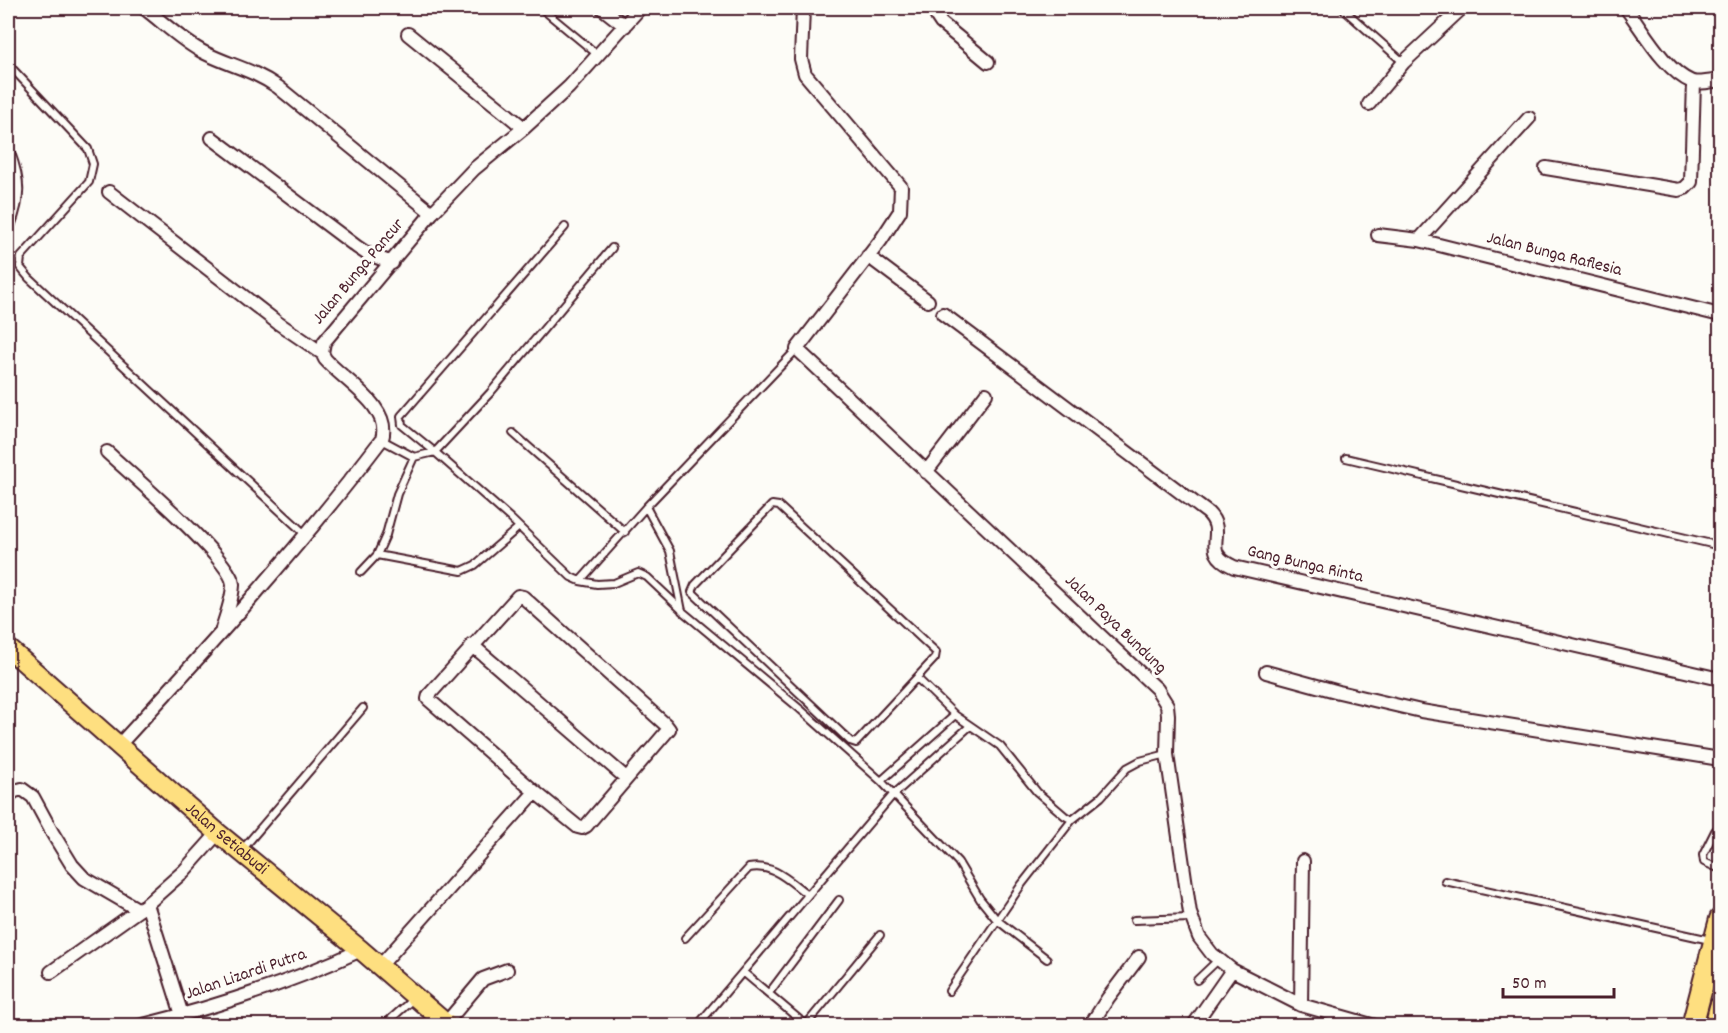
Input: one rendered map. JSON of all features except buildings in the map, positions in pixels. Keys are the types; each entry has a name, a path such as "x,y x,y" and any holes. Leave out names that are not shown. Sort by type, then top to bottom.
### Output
{"highway":[{"path":"1692,1026 1720,919"},
{"path":"1715,1026 1720,1007"}],"main road":[{"name":"Jalan Setiabudi","path":"8,648 218,833 448,1024"}],"street":[{"path":"144,8 187,42 206,53 249,70 278,87 432,213"},
{"path":"602,8 625,26"},
{"name":"Jalan Bunga Pancur","path":"382,439 383,422 376,409 333,368 322,353 324,342 432,213 474,169 569,87 640,8"},
{"path":"797,349 900,211 901,187 805,74 801,59 803,8"},
{"path":"942,8 937,17 941,23 988,62"},
{"path":"1369,104 1404,62 1462,8"},
{"path":"1626,8 1651,44 1667,62 1694,82 1720,80"},
{"path":"408,34 524,128"},
{"path":"1546,168 1679,190 1685,188 1691,182 1694,82"},
{"path":"1419,240 1529,118"},
{"path":"212,138 357,247 392,263"},
{"path":"8,153 15,173 17,190 16,206 8,226"},
{"path":"109,192 278,323 322,353"},
{"name":"Jalan Bunga Raflesia","path":"1378,235 1419,240 1720,315"},
{"path":"868,256 928,301"},
{"name":"Gang Bunga Rinta","path":"943,314 1208,513 1216,523 1216,554 1225,563 1234,567 1720,679"},
{"name":"Jalan Paya Bundung","path":"797,349 1157,689 1167,705 1167,754 1191,917 1199,937 1218,960 1301,1005 1375,1026"},
{"path":"926,472 986,394"},
{"path":"119,745 306,535 382,439"},
{"path":"107,452 204,542 228,572 232,584 221,633"},
{"path":"523,597 668,727 667,732 586,826 578,827 428,699 472,645 515,598 523,597"},
{"path":"472,645 626,778"},
{"path":"1266,672 1421,711 1720,759"},
{"path":"8,796 22,789 33,797 72,865 84,878 143,907 182,1016"},
{"path":"380,966 535,792"},
{"path":"51,972 143,907 184,871 218,833"},
{"path":"1301,1005 1303,861"},
{"name":"Jalan Lizardi Putra","path":"139,1026 182,1016 257,992 324,967 361,950"},
{"path":"1090,1026 1139,957"},
{"path":"1194,1026 1232,969"},
{"path":"448,1024 483,979 507,970"}],"lane":[{"path":"541,8 598,56"},
{"path":"1342,8 1404,62"},
{"path":"8,64 88,149 93,164 89,182 21,257 20,267 29,278 306,535"},
{"path":"565,227 401,416 402,425 519,527 571,577 597,584 614,583 638,573 647,577 880,781 958,862 980,899 997,920 1047,959"},
{"path":"382,439 414,457 435,452 490,393 612,248"},
{"path":"580,581 646,507 797,349"},
{"path":"513,433 625,532"},
{"path":"361,572 377,555 386,535 397,494 414,457"},
{"path":"1346,458 1720,546"},
{"path":"772,505 776,505 936,652 935,658 917,678 858,742 852,743 692,589 772,505"},
{"path":"646,507 670,551 682,610"},
{"path":"377,555 462,571 475,565 519,527"},
{"path":"917,678 955,715 1000,746 1038,792 1072,820"},
{"path":"241,851 363,708"},
{"path":"880,781 955,715"},
{"path":"697,1026 892,796 970,726"},
{"path":"949,991 1022,884 1072,820 1101,797 1127,768 1140,761 1167,754"},
{"path":"1720,828 1715,831 1703,855 1704,862 1720,869"},
{"path":"685,938 749,868 760,866 773,869 807,894"},
{"path":"1445,881 1714,941"},
{"path":"769,993 839,900"},
{"path":"1134,920 1191,917"},
{"path":"743,972 806,1025 880,935"},
{"path":"1197,980 1218,960"},
{"path":"382,1026 416,996"}]}
